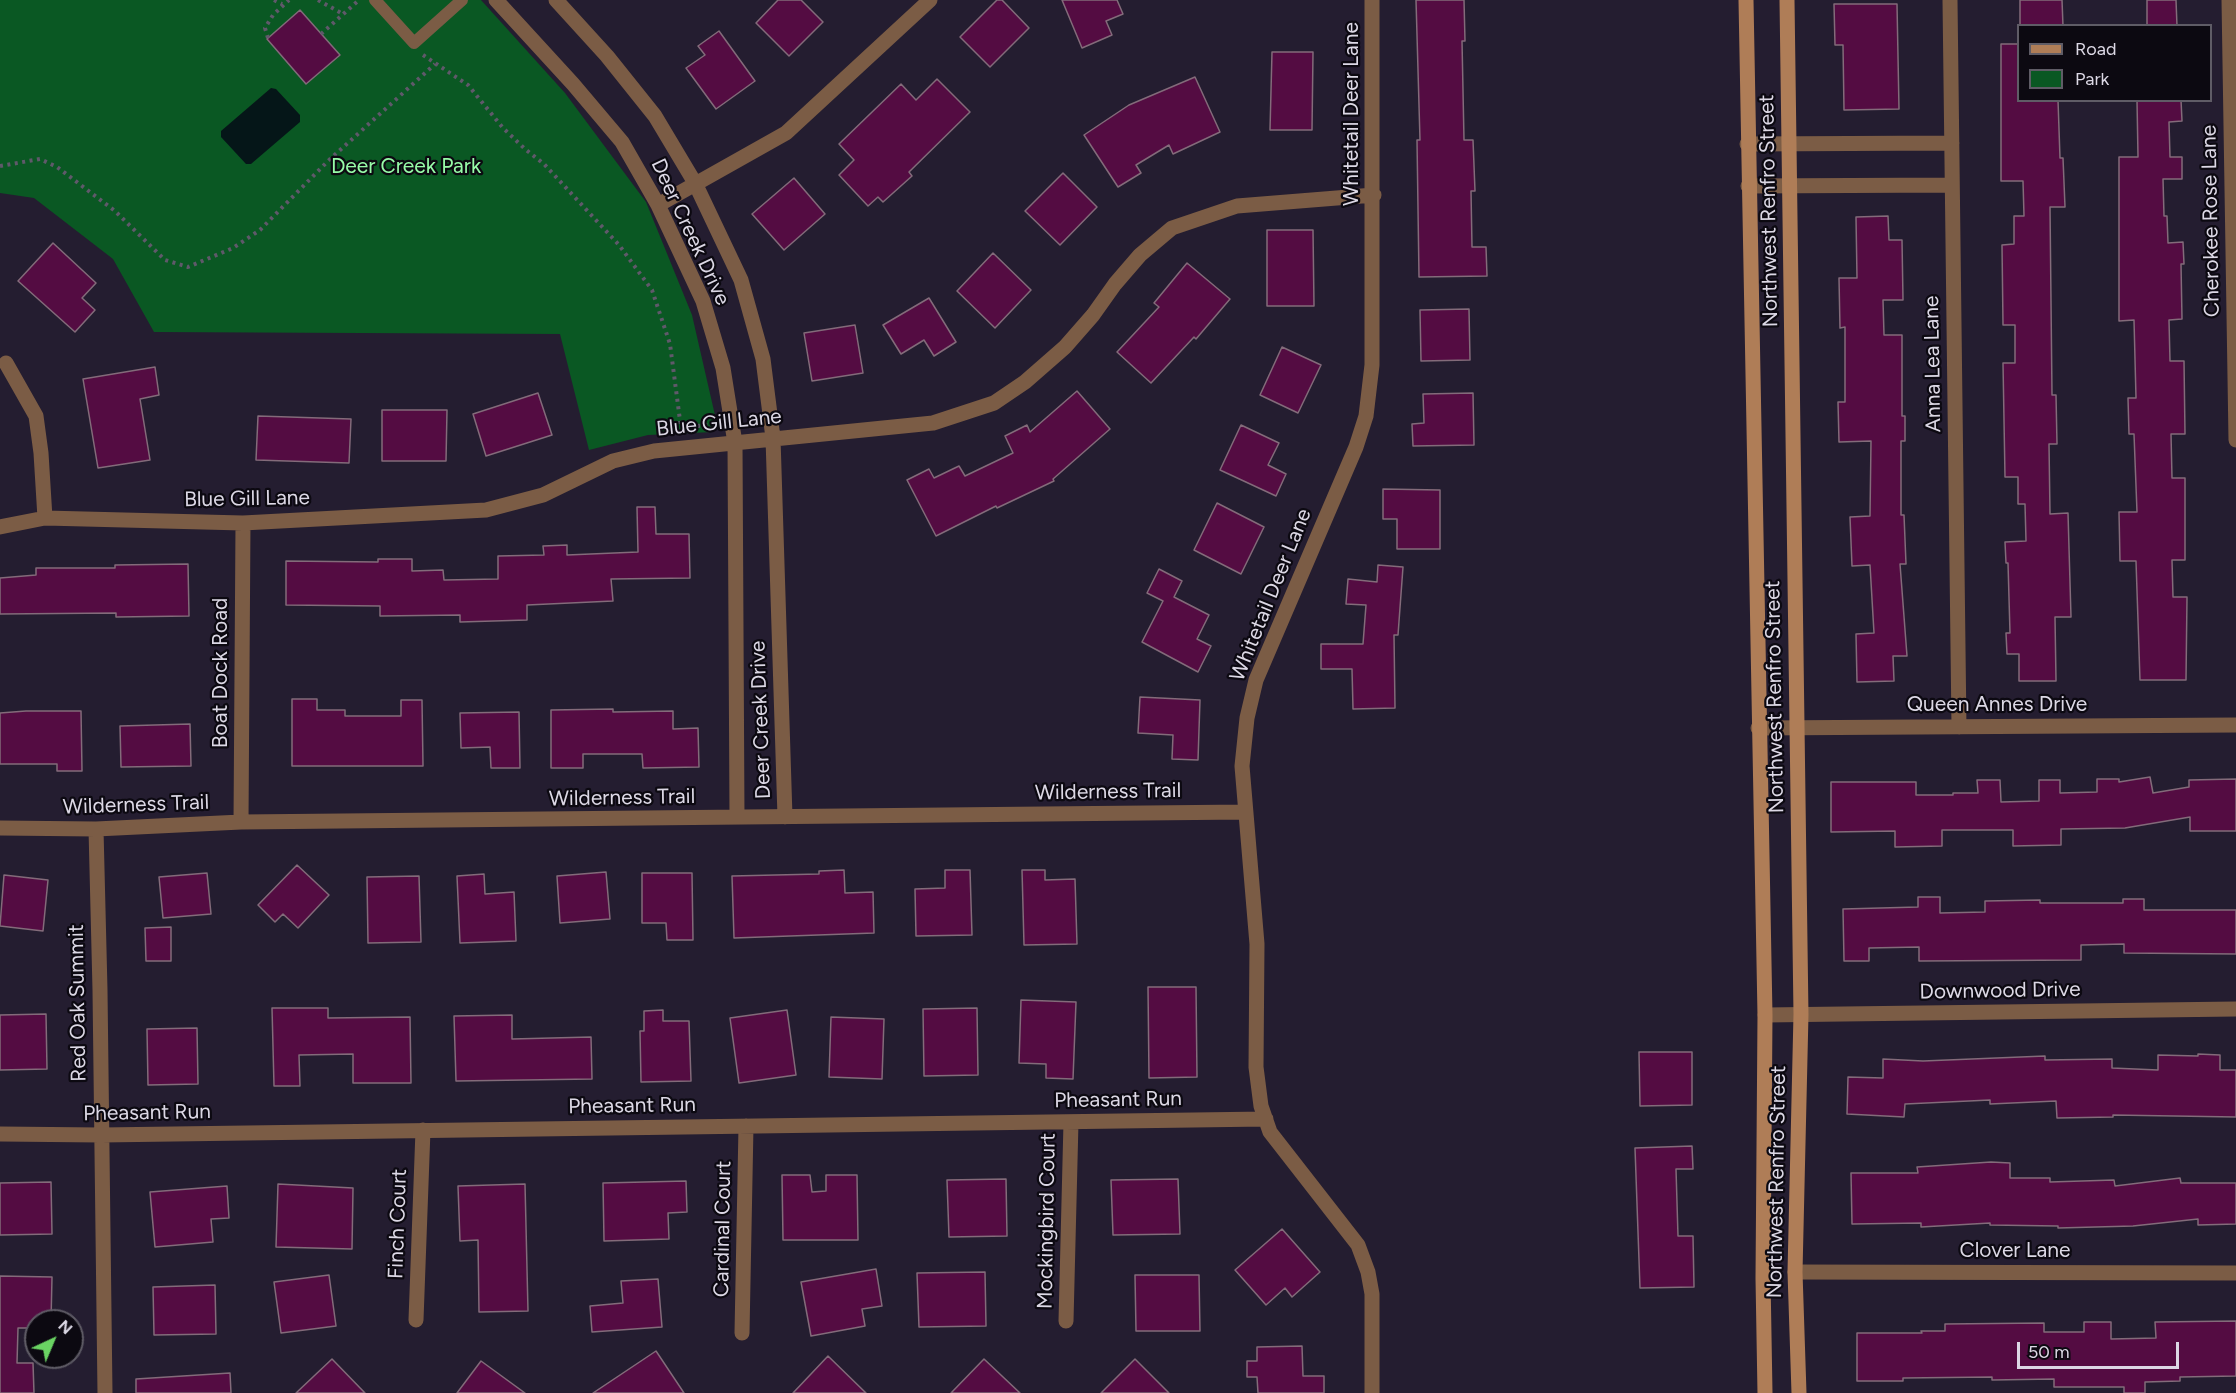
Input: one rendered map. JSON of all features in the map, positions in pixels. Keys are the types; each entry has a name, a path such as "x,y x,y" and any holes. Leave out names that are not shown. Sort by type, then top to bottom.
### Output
{"main road":[{"name":"Northwest Renfro Street","path":"1746,0 1765,1015 1763,1278 1765,1393"},
{"name":"Northwest Renfro Street","path":"1787,0 1801,1014 1795,1272 1799,1393"}],"street":[{"name":"Deer Creek Drive","path":"496,0 573,84 622,142 658,205 703,301 723,368 735,443 737,817"},
{"name":"Deer Creek Drive","path":"556,0 607,56 655,116 694,183 741,280 763,359 773,438 785,817"},
{"path":"658,205 786,133 930,0"},
{"name":"Whitetail Deer Lane","path":"1372,0 1374,195 1372,365 1366,417 1356,447 1256,680 1247,718 1242,766 1257,944 1256,1067 1261,1106 1270,1132 1358,1245 1368,1272 1372,1294 1372,1393"},
{"name":"Anna Lea Lane","path":"1950,0 1959,727"},
{"name":"Cherokee Rose Lane","path":"2229,0 2236,439"},
{"path":"1747,144 1952,143"},
{"path":"1748,186 1952,185"},
{"name":"Blue Gill Lane","path":"0,527 45,518 243,523 486,510 543,495 613,461 654,451 933,423 994,403 1025,382 1065,347 1140,255 1172,228 1237,206 1374,195"},
{"path":"6,363 36,417 45,518"},
{"name":"Boat Dock Road","path":"241,822 243,523"},
{"name":"Queen Annes Drive","path":"1758,728 2236,725"},
{"name":"Wilderness Trail","path":"0,828 96,829 241,822 1245,812"},
{"name":"Red Oak Summit","path":"96,829 105,1393"},
{"name":"Downwood Drive","path":"1765,1015 2236,1008"},
{"name":"Pheasant Run","path":"0,1134 101,1135 1266,1119"},
{"name":"Mockingbird Court","path":"1066,1321 1071,1122"},
{"name":"Cardinal Court","path":"742,1333 746,1126"},
{"name":"Finch Court","path":"416,1320 423,1130"},
{"name":"Clover Lane","path":"1795,1272 2236,1273"}],"lane":[{"path":"375,0 414,43 462,0"}],"path":[{"path":"274,0 282,4"},
{"path":"268,38 265,28 282,4 289,0"},
{"path":"318,0 343,14"},
{"path":"321,34 359,0"},
{"path":"414,43 425,57 468,85 503,128 544,164 619,245 652,290 670,344 681,428 732,421"},
{"path":"0,166 40,159 57,167 115,211 165,260 188,267 233,248 260,230 328,161 435,64"}],"green space":[{"name":"Deer Creek Park","path":"0,0 481,0 565,93 646,202 692,315 717,424 713,432 648,435 589,450 560,334 154,332 113,259 34,198 0,193"}],"shaded area":[{"path":"271,88 276,89 300,115 300,122 251,164 246,164 221,137 221,131"}],"building":[{"path":"778,0 801,0 823,22 789,56 756,23"},
{"path":"997,0 1002,0 1029,28 990,67 960,37"},
{"path":"1062,0 1117,0 1123,14 1106,21 1112,35 1082,48"},
{"path":"1416,0 1464,0 1465,41 1462,41 1464,140 1473,140 1475,191 1471,191 1472,247 1486,247 1487,276 1419,277 1417,140 1420,140"},
{"path":"2020,0 2062,0 2063,24 2020,24"},
{"path":"2147,0 2176,0 2177,24 2147,24"},
{"path":"1834,4 1897,4 1899,109 1844,110 1843,45 1835,45"},
{"path":"300,10 340,55 306,84 267,39"},
{"path":"719,31 755,81 716,109 686,68 705,55 698,46"},
{"path":"2001,44 2017,44 2017,102 2058,102 2060,158 2063,158 2065,207 2050,207 2052,395 2056,395 2057,444 2049,444 2050,514 2068,513 2071,617 2055,617 2056,681 2019,681 2019,654 2007,654 2006,633 2010,633 2008,563 2006,563 2005,542 2026,541 2025,504 2018,504 2018,477 2005,477 2003,363 2015,363 2015,325 2003,325 2002,245 2014,244 2014,216 2024,216 2023,181 2001,181"},
{"path":"1272,52 1313,52 1312,130 1270,130"},
{"path":"1195,77 1220,132 1173,154 1169,145 1136,165 1141,173 1118,187 1084,135 1129,105"},
{"path":"937,79 970,112 909,172 912,176 883,202 878,197 868,206 839,175 854,160 839,144 901,84 916,100"},
{"path":"2137,102 2181,102 2182,121 2169,122 2170,157 2182,157 2182,179 2163,179 2164,216 2167,216 2168,243 2183,242 2182,319 2169,320 2170,361 2184,361 2185,434 2171,434 2172,478 2185,478 2185,560 2172,560 2173,597 2187,597 2186,680 2140,680 2136,561 2120,561 2119,512 2137,512 2134,434 2129,434 2128,398 2136,398 2134,320 2119,321 2119,157 2138,157"},
{"path":"1063,173 1097,207 1060,245 1025,211"},
{"path":"794,178 825,214 784,250 752,214"},
{"path":"1888,216 1889,240 1902,240 1903,300 1883,300 1884,335 1902,335 1902,416 1905,416 1905,441 1901,441 1901,515 1904,515 1906,564 1900,564 1907,656 1893,656 1894,681 1857,682 1856,634 1874,633 1870,565 1852,566 1850,517 1870,516 1871,441 1839,442 1838,402 1845,402 1845,327 1840,328 1839,278 1857,278 1856,217"},
{"path":"1267,230 1313,230 1314,306 1267,306"},
{"path":"53,243 96,283 82,298 95,310 75,332 18,281"},
{"path":"993,253 1031,290 995,328 957,291"},
{"path":"1187,263 1230,299 1196,339 1194,337 1151,383 1117,352 1159,307 1154,303"},
{"path":"929,298 956,342 934,356 924,340 901,354 883,325"},
{"path":"1469,309 1470,360 1421,361 1420,310"},
{"path":"855,325 863,373 812,381 804,333"},
{"path":"1282,347 1321,365 1298,413 1260,395"},
{"path":"155,367 159,395 140,399 150,460 98,468 83,379"},
{"path":"1077,391 1110,429 1053,479 1054,481 997,508 996,506 936,536 907,480 929,469 934,478 959,466 965,476 1013,453 1005,436 1027,425 1030,432"},
{"path":"538,393 552,435 486,456 473,414"},
{"path":"1473,393 1474,445 1413,446 1412,424 1424,423 1423,394"},
{"path":"382,410 447,410 446,461 382,461"},
{"path":"258,416 351,419 349,463 256,460"},
{"path":"1241,425 1279,443 1268,465 1286,474 1276,496 1220,470"},
{"path":"1383,489 1440,490 1440,549 1397,549 1397,519 1383,519"},
{"path":"1217,503 1264,527 1241,574 1194,550"},
{"path":"637,507 655,507 656,534 689,534 690,578 611,579 613,601 527,605 527,620 460,622 460,615 380,616 380,606 286,605 286,561 378,562 378,559 412,559 412,571 443,570 444,580 498,579 498,556 544,555 543,546 567,545 567,555 638,552"},
{"path":"188,564 189,616 116,617 116,613 0,614 0,578 36,575 36,568 115,568 115,565"},
{"path":"1378,565 1403,567 1398,635 1394,635 1395,708 1353,709 1352,669 1321,669 1321,644 1363,644 1366,605 1346,604 1348,579 1377,582"},
{"path":"1159,569 1182,581 1174,597 1209,615 1197,639 1211,646 1198,672 1142,642 1163,601 1147,593"},
{"path":"1140,697 1200,700 1198,760 1172,759 1173,735 1138,733"},
{"path":"292,699 317,699 317,710 345,710 345,716 401,716 401,700 422,700 423,766 292,766"},
{"path":"613,709 613,712 673,711 673,729 698,728 699,767 643,768 642,754 583,754 583,768 551,768 551,710"},
{"path":"81,711 82,771 57,771 57,764 0,764 0,713"},
{"path":"519,712 520,768 491,768 490,747 461,748 460,713"},
{"path":"190,724 191,766 121,767 120,726"},
{"path":"2150,777 2153,793 2189,787 2189,780 2236,779 2236,831 2190,831 2190,817 2125,828 2061,829 2061,845 2013,846 2013,830 1942,830 1942,846 1895,847 1895,831 1831,832 1831,782 1916,782 1916,795 1953,795 1953,793 1978,793 1977,780 2000,780 2001,802 2039,801 2039,780 2060,780 2060,793 2097,792 2097,779 2119,779 2119,782"},
{"path":"297,865 329,895 298,928 283,914 275,922 258,905"},
{"path":"844,870 845,893 873,892 874,933 734,938 732,876 819,874 819,871"},
{"path":"945,870 970,870 972,935 916,936 915,889 945,888"},
{"path":"1022,870 1045,870 1045,880 1075,879 1077,944 1024,945"},
{"path":"606,872 610,919 560,923 557,876"},
{"path":"207,873 211,914 163,918 159,877"},
{"path":"642,873 692,873 693,940 667,940 666,923 642,923"},
{"path":"484,874 485,894 514,892 516,941 460,943 457,876"},
{"path":"4,875 48,880 43,931 0,926"},
{"path":"419,876 421,942 368,943 367,877"},
{"path":"1918,897 1940,897 1940,913 1985,912 1985,901 2123,903 2123,899 2144,899 2144,910 2236,910 2236,954 2124,953 2124,944 2081,945 2081,960 1919,961 1919,947 1869,948 1869,961 1844,961 1843,909 1918,907"},
{"path":"171,927 171,961 146,961 145,928"},
{"path":"1148,987 1196,987 1197,1077 1149,1078"},
{"path":"1021,1000 1076,1002 1073,1079 1046,1078 1046,1064 1019,1063"},
{"path":"272,1008 328,1008 328,1018 410,1017 411,1083 353,1083 353,1054 299,1055 300,1086 274,1086"},
{"path":"977,1008 978,1075 924,1076 923,1009"},
{"path":"663,1010 663,1021 689,1021 691,1081 641,1082 640,1031 644,1031 644,1011"},
{"path":"787,1010 796,1075 739,1083 730,1018"},
{"path":"46,1014 47,1069 0,1070 0,1015"},
{"path":"512,1015 512,1039 591,1037 592,1079 456,1081 454,1016"},
{"path":"831,1017 884,1019 882,1079 829,1077"},
{"path":"197,1028 198,1084 148,1085 147,1029"},
{"path":"1639,1052 1692,1052 1692,1105 1640,1106"},
{"path":"2198,1054 2220,1055 2220,1070 2236,1070 2236,1117 2113,1115 2113,1117 2057,1118 2056,1101 1990,1104 1990,1100 1905,1104 1904,1117 1847,1114 1848,1077 1883,1078 1883,1059 1923,1061 2045,1056 2045,1060 2112,1059 2112,1068 2158,1070 2158,1055 2198,1056"},
{"path":"1692,1146 1693,1169 1676,1169 1678,1236 1693,1236 1694,1287 1640,1288 1635,1148"},
{"path":"1991,1162 2010,1163 2010,1178 2050,1178 2050,1182 2114,1180 2115,1186 2180,1178 2181,1183 2236,1183 2236,1224 2198,1225 2198,1219 2133,1226 2058,1228 2058,1226 1990,1225 1990,1223 1921,1227 1921,1223 1852,1224 1851,1173 1918,1173 1917,1167"},
{"path":"782,1175 810,1175 812,1192 826,1191 826,1175 857,1175 858,1240 783,1240"},
{"path":"1006,1179 1007,1236 949,1237 947,1180"},
{"path":"1178,1179 1180,1234 1113,1235 1111,1180"},
{"path":"686,1181 687,1212 668,1213 669,1239 604,1241 603,1183"},
{"path":"51,1182 52,1234 0,1235 0,1183"},
{"path":"278,1184 353,1188 352,1249 276,1247"},
{"path":"525,1184 528,1311 479,1312 478,1240 460,1241 458,1186"},
{"path":"227,1186 229,1218 211,1219 213,1242 155,1247 150,1192"},
{"path":"1282,1229 1320,1272 1292,1297 1285,1288 1266,1305 1235,1270"},
{"path":"876,1269 882,1306 862,1309 865,1326 811,1336 801,1282"},
{"path":"985,1272 986,1326 919,1327 917,1273"},
{"path":"329,1275 336,1326 281,1333 274,1282"},
{"path":"1135,1275 1199,1275 1200,1331 1136,1331"},
{"path":"0,1276 52,1277 51,1309 24,1309 24,1328 18,1328 17,1363 24,1363 24,1369 33,1369 34,1393 0,1393"},
{"path":"658,1279 662,1327 592,1332 590,1306 623,1303 621,1281"},
{"path":"215,1285 216,1334 154,1335 153,1287"},
{"path":"2236,1321 2236,1376 2180,1377 2180,1381 2145,1382 2145,1393 2124,1393 2124,1387 2054,1387 2054,1379 1992,1380 1992,1377 1857,1381 1857,1333 1945,1331 1945,1324 2044,1323 2044,1332 2084,1332 2084,1322 2111,1322 2111,1339 2156,1338 2155,1322"},
{"path":"1302,1346 1303,1376 1324,1376 1324,1393 1258,1393 1257,1377 1247,1377 1247,1361 1257,1361 1257,1347"},
{"path":"656,1351 684,1393 593,1393"},
{"path":"828,1356 866,1393 793,1393"},
{"path":"332,1359 365,1393 296,1393"},
{"path":"984,1359 1020,1393 951,1393"},
{"path":"1135,1359 1169,1393 1101,1393"},
{"path":"481,1361 525,1393 457,1393"},
{"path":"230,1373 231,1393 136,1393 136,1379"}]}
